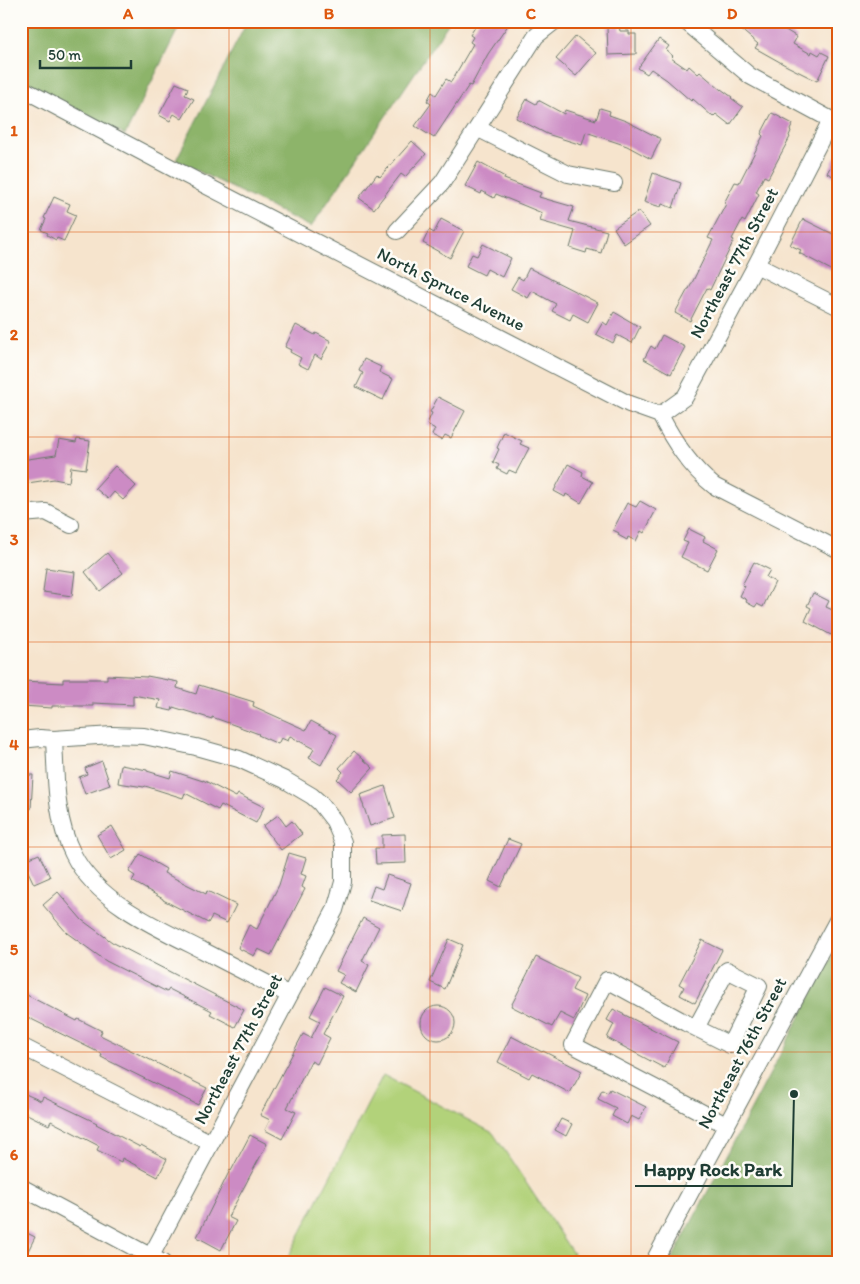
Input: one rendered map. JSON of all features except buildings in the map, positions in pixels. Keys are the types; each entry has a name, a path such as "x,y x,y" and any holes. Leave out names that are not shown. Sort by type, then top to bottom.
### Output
{"street":[{"path":"396,231 442,183 536,36 556,21"},
{"path":"685,21 750,76 835,122"},
{"name":"North Spruce Avenue","path":"21,88 629,404 660,416"},
{"name":"Northeast 77th Street","path":"660,416 685,397 835,122"},
{"path":"478,128 568,174 614,183"},
{"path":"756,264 839,307"},
{"path":"660,416 673,440 702,476 714,486 839,550"},
{"path":"21,514 46,512 71,525"},
{"name":"Northeast 77th Street","path":"21,740 112,735 144,736 196,747 239,759 285,780 312,796 334,821 343,842 343,882 335,910 211,1143 157,1260"},
{"path":"54,739 57,794 62,821 72,853 82,871 100,889 140,919 290,995"},
{"name":"Northeast 76th Street","path":"653,1263 839,916"},
{"path":"696,1028 727,970 759,986 730,1045 696,1028 607,980 573,1045 726,1125"},
{"path":"21,1046 211,1143"},
{"path":"21,1187 157,1260"}],"green space":[{"path":"21,21 182,21 125,135 21,80"},
{"path":"246,21 450,21 311,227 176,160"},
{"path":"839,943 839,1263 670,1263"},
{"path":"383,1075 493,1133 574,1255 563,1263 285,1263"}],"place":[{"name":"Happy Rock Park","path":"794,1094"}]}
